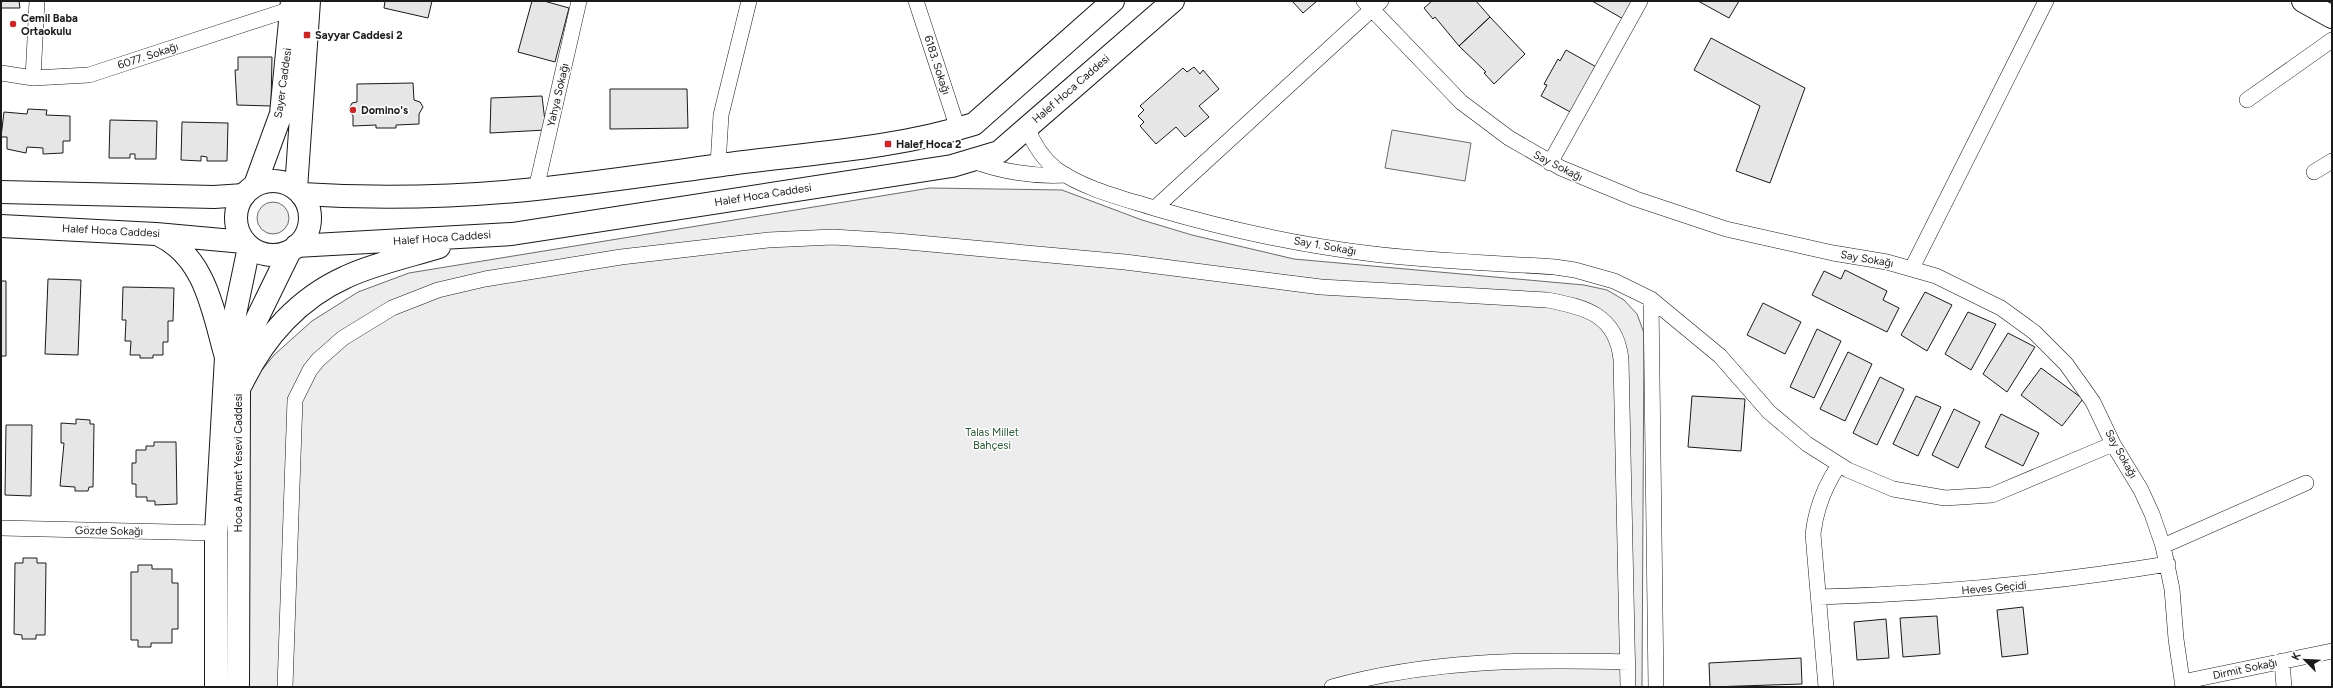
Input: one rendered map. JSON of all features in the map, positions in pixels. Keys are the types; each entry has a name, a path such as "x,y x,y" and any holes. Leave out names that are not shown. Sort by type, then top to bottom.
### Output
{"main road":[{"path":"1,192 214,198 250,190 276,181 299,192 345,197 471,194 536,189 888,144 958,129 974,124 1113,1"},
{"name":"Halef Hoca Caddesi","path":"293,248 474,236 544,229 952,166 998,152 1173,1"},
{"path":"2303,1 2332,17"},
{"name":"Sayer Caddesi","path":"250,190 281,114 298,4"},
{"name":"Sayer Caddesi","path":"298,4 299,192"},
{"path":"250,190 236,215 238,229 247,244 269,255 293,248 305,235 309,221 308,207 299,192"},
{"name":"Halef Hoca Caddesi","path":"1,226 156,234 247,244"},
{"path":"156,234 178,246 195,265 208,295 226,357"},
{"path":"239,390 249,368 276,329 292,312 328,286 347,276 474,236"},
{"name":"Hoca Ahmet Yesevi Caddesi","path":"216,687 216,533 226,357 247,244"},
{"name":"Hoca Ahmet Yesevi Caddesi","path":"238,687 239,390 248,337 293,248"}],"street":[{"path":"33,78 37,1"},
{"name":"Yahya Sokağı","path":"536,189 579,1"},
{"path":"718,165 721,115 749,1"},
{"name":"6183. Sokağı","path":"916,1 958,129"},
{"path":"1550,163 1640,1"},
{"path":"1912,268 2046,1"},
{"name":"6077. Sokağı","path":"1,73 33,78 89,75 298,4"},
{"path":"1155,208 1372,4"},
{"name":"Say Sokağı","path":"1372,4 1461,102 1509,138 1550,163 1579,177 1636,200 1726,229 1779,242 1912,268 1960,286 1983,298 2018,319 2034,332 2066,364 2080,382 2096,408 2113,444 2141,490 2163,546 2168,564 2182,684"},
{"path":"2247,100 2332,40"},
{"name":"Say 1. Sokağı","path":"1027,127 1031,138 1045,158 1066,175 1107,192 1155,208 1272,236 1373,254 1575,270 1614,281 1651,299 1720,356 1769,412 1787,429 1839,465 1871,480 1910,493 1944,498 1992,495 2113,444"},
{"path":"970,160 1002,171 1023,175 1066,175"},
{"path":"2314,172 2332,161"},
{"path":"285,687 295,400 310,370 328,351 359,327 392,308 414,298 461,284 621,257 742,242 800,238 865,238 1084,257 1321,287 1547,300 1566,303 1595,314 1613,332 1620,350 1621,359 1628,687"},
{"path":"1651,299 1656,687"},
{"path":"1826,687 1813,534 1814,520 1823,491 1839,465"},
{"path":"2163,546 2306,483"},
{"name":"Gözde Sokağı","path":"1,528 216,533"},
{"name":"Heves Geçidi","path":"1818,597 1962,591 2031,584 2168,564"},
{"name":"Dirmit Sokağı","path":"2182,684 2332,651"},
{"path":"1332,687 1382,675 1433,667 1544,661 1628,662"},
{"path":"2282,661 2284,687"}],"shaded area":[{"path":"1392,130 1471,143 1465,181 1385,168"},
{"name":"Talas Millet Bahçesi","path":"930,188 1062,190 1142,220 1192,235 1294,259 1584,285 1607,290 1624,300 1637,314 1644,333 1642,687 227,687 230,418 258,375 274,355 312,321 358,292 409,273"},
{"path":"270,202 276,202 285,206 289,218 285,230 276,234 270,234 261,230 257,221 257,215 261,206"}],"building":[{"path":"1,1 19,1 20,8 1,8"},
{"path":"385,1 432,1 428,18 384,8"},
{"path":"532,1 544,1 569,8 555,62 518,52"},
{"path":"1292,1 1317,1 1303,13"},
{"path":"1432,1 1476,1 1490,17 1459,46 1435,17 1433,19 1424,8"},
{"path":"1592,1 1636,1 1625,20"},
{"path":"1698,1 1739,1 1729,18"},
{"path":"1490,17 1525,54 1494,84 1484,73 1486,72 1459,46"},
{"path":"1711,38 1805,88 1770,183 1736,171 1760,106 1694,70"},
{"path":"1566,50 1600,69 1574,114 1541,96 1547,85 1544,84 1558,59 1560,61"},
{"path":"238,57 272,57 271,106 237,105 235,70 238,70"},
{"path":"1194,67 1200,74 1203,70 1219,89 1199,106 1209,117 1185,137 1176,127 1156,144 1140,126 1144,122 1138,116 1144,110 1140,106 1183,68 1187,72"},
{"path":"413,83 414,100 420,102 423,107 419,114 419,124 396,125 396,128 376,128 376,125 353,126 353,116 349,109 352,103 357,102 357,84"},
{"path":"610,89 687,89 688,128 610,129"},
{"path":"542,96 546,130 490,133 491,98"},
{"path":"28,109 47,110 46,115 70,116 70,141 63,141 63,153 43,154 43,148 27,147 26,153 7,149 7,137 1,137 4,112 27,114"},
{"path":"110,120 157,121 156,159 135,159 135,154 130,154 130,158 109,158"},
{"path":"182,122 228,123 227,161 207,161 207,157 201,156 201,161 181,160"},
{"path":"1845,270 1887,291 1883,300 1899,308 1887,332 1812,295 1824,271 1841,279"},
{"path":"48,279 81,280 78,355 45,354"},
{"path":"1,281 6,281 6,356 1,356"},
{"path":"123,287 174,288 173,321 168,321 168,342 163,342 163,355 153,355 153,358 140,358 140,355 130,355 131,341 125,341 126,320 122,320"},
{"path":"1925,292 1952,305 1927,351 1901,335"},
{"path":"1763,303 1801,322 1785,354 1747,335"},
{"path":"1968,312 1996,324 1971,370 1945,354"},
{"path":"1817,329 1841,341 1814,398 1790,387"},
{"path":"2008,333 2035,347 2007,392 1983,374"},
{"path":"1848,352 1872,364 1845,421 1820,409"},
{"path":"2041,368 2083,399 2062,426 2021,395"},
{"path":"1880,377 1904,389 1877,445 1853,433"},
{"path":"1692,396 1745,399 1741,451 1688,447"},
{"path":"1916,396 1941,407 1918,456 1893,444"},
{"path":"1954,409 1980,422 1958,468 1932,455"},
{"path":"2001,414 2039,433 2023,466 1985,447"},
{"path":"76,419 90,420 90,424 94,424 93,487 89,487 88,491 75,491 75,487 60,486 64,443 61,443 61,423 76,424"},
{"path":"6,425 32,425 31,496 5,495"},
{"path":"154,442 176,442 177,504 155,505 155,501 147,501 147,497 136,497 136,484 132,484 132,463 136,463 136,450 146,450 146,446 154,446"},
{"path":"23,558 37,558 37,563 46,563 45,635 36,635 36,639 22,639 22,635 14,634 15,563 23,563"},
{"path":"138,565 152,565 152,569 172,569 172,583 178,583 178,629 172,629 172,643 151,643 151,647 138,647 138,640 131,640 131,572 138,572"},
{"path":"2023,607 2028,654 2002,657 1997,610"},
{"path":"1937,616 1940,654 1903,657 1900,618"},
{"path":"1886,619 1889,658 1857,660 1854,622"},
{"path":"1801,658 1802,684 1710,687 1709,663"}],"place":[{"name":"Cemil Baba Ortaokulu","path":"13,24"},
{"name":"Sayyar Caddesi 2","path":"307,35"},
{"name":"Domino's","path":"353,110"},
{"name":"Halef Hoca 2","path":"888,144"}]}
